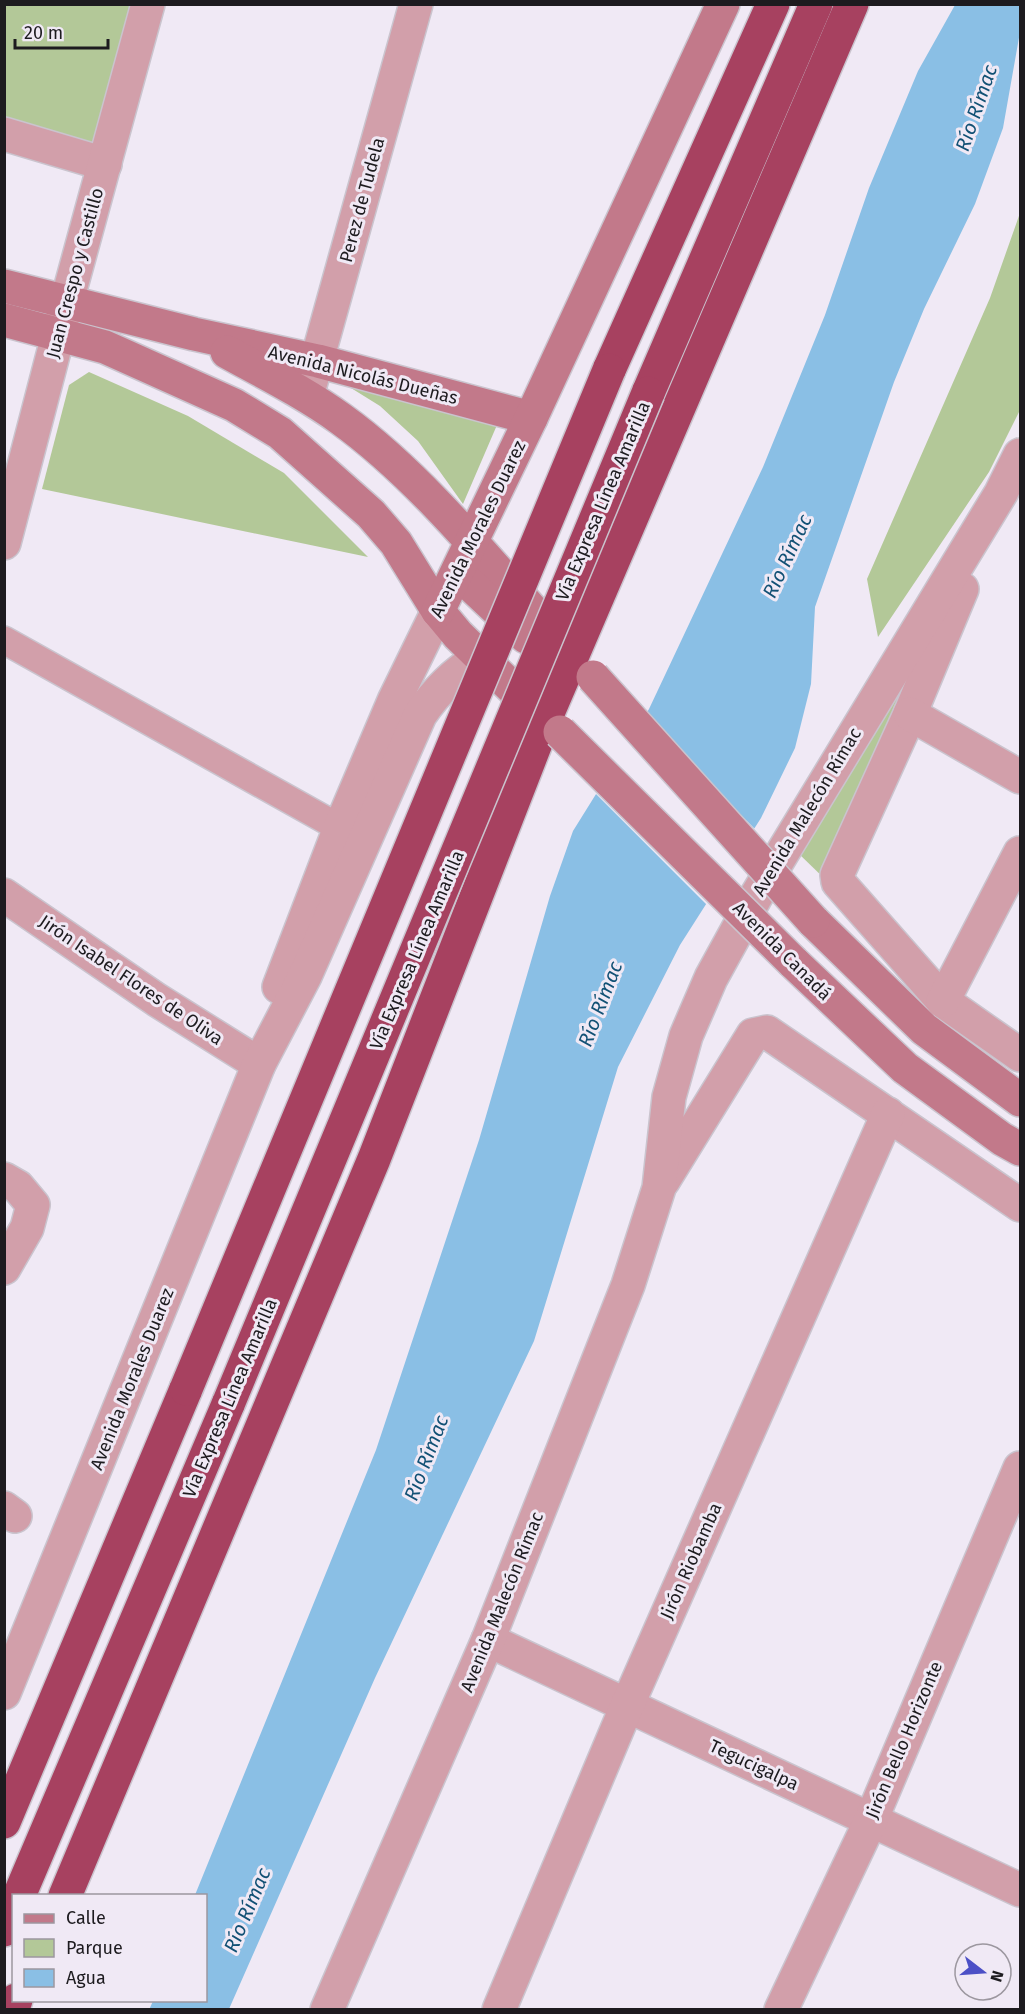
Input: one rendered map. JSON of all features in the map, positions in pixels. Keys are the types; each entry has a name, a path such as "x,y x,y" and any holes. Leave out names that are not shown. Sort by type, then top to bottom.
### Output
{"highway":[{"path":"4,1822 609,370 773,4"},
{"name":"Vía Expresa Línea Amarilla","path":"20,1894 229,1402 648,393 816,4"},
{"path":"66,1894 553,726 583,667 852,4"},
{"path":"4,1930 12,1913"}],"main road":[{"name":"Avenida Morales Duarez","path":"438,611 531,418 723,4"},
{"name":"Avenida Nicolás Dueñas","path":"4,286 194,334 318,362 531,418"},
{"path":"4,320 105,347 224,400 280,433 371,514 402,551 438,611 479,658 553,726"},
{"name":"Avenida Nicolás Dueñas","path":"194,334 307,396 343,420 401,470 472,543 583,667"},
{"path":"458,573 548,658 583,667 813,921 924,1029 1020,1100"},
{"name":"Avenida Canadá","path":"553,726 904,1068 1002,1140 1020,1149"}],"street":[{"name":"Juan Crespo y Castillo","path":"4,543 58,333 148,4"},
{"name":"Perez de Tudela","path":"307,396 416,4"},
{"path":"4,134 105,164"},
{"name":"Avenida Malecón Rímac","path":"943,1001 842,888 837,875 910,714 1001,493 1020,455"},
{"name":"Avenida Malecón Rímac","path":"327,2010 488,1641 628,1285 659,1188 669,1097 686,1036 711,978 755,898 1001,493"},
{"name":"Avenida Morales Duarez","path":"259,1064 285,968 340,828 394,701 438,611"},
{"path":"4,640 340,828"},
{"name":"Avenida Morales Duarez","path":"4,1693 259,1064 305,976 420,715 435,693 454,674 479,658"},
{"path":"910,714 1020,777"},
{"path":"1020,853 943,1001 1020,1055"},
{"name":"Jirón Isabel Flores de Oliva","path":"4,895 157,1000 259,1064"},
{"name":"Avenida Malecón Rímac","path":"659,1188 753,1035 767,1032 888,1114"},
{"path":"888,1114 1020,1205"},
{"name":"Jirón Riobamba","path":"499,2010 627,1706 888,1114"},
{"path":"4,1179 18,1187 33,1205 27,1228 4,1268"},
{"name":"Jirón Bello Horizonte","path":"781,2010 871,1820 1020,1468"},
{"name":"Tegucigalpa","path":"488,1641 1020,1890"}],"green space":[{"path":"4,5 138,5 98,155 5,127"},
{"path":"1020,213 1020,410 989,472 878,637 867,579 990,298"},
{"path":"314,365 500,418 463,504 418,441 380,406"},
{"path":"89,372 188,416 284,473 368,557 42,489 69,385"},
{"path":"927,645 829,883 797,852"}],"water":[{"name":"Río Rímac","path":"955,5 1020,5 1020,32 1003,128 975,204 924,309 894,382 815,607 811,684 795,748 761,818 680,945 618,1067 534,1341 375,1678 229,2009 149,2010 153,2002 207,2002 207,1894 195,1894 376,1450 479,1140 550,896 573,831 649,709 763,467 825,315 869,188 918,71"}],"pier":[{"path":"641,716 757,831 708,906 594,792"}]}
